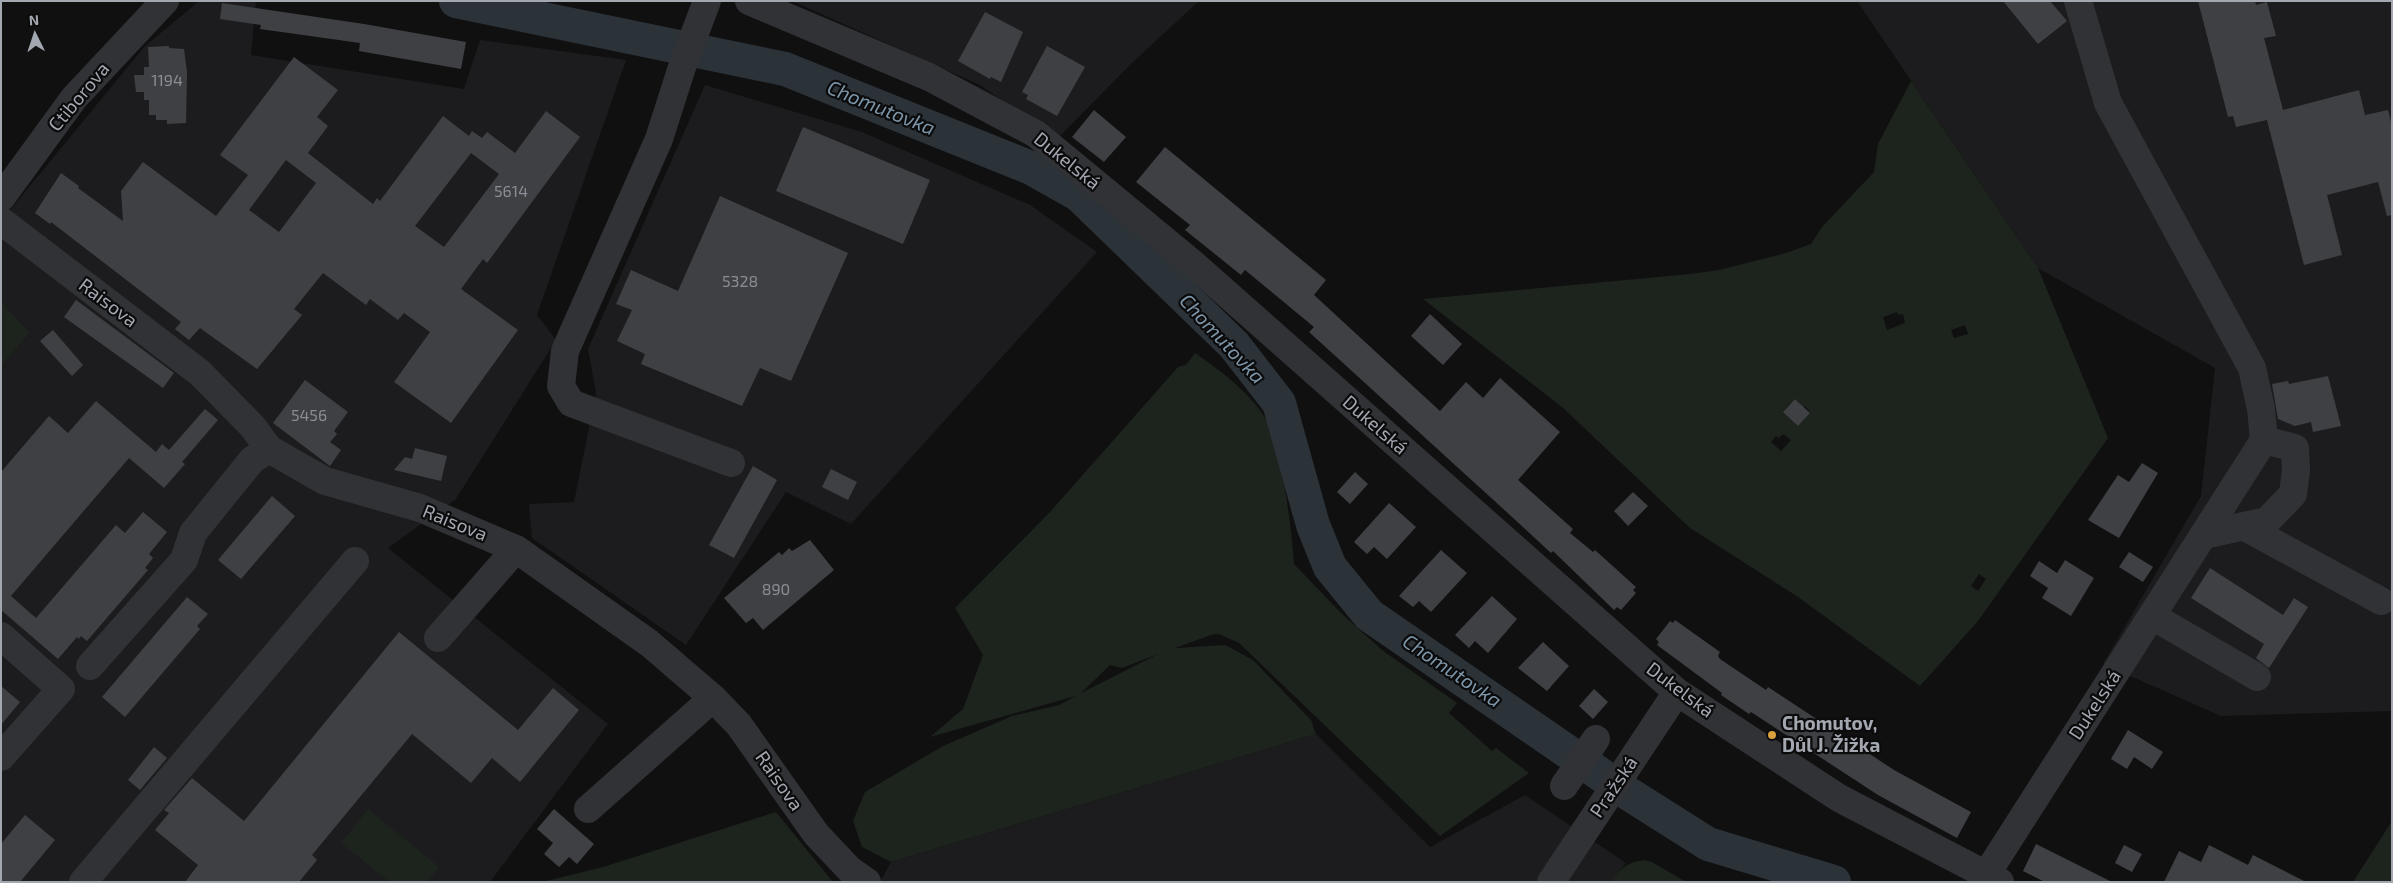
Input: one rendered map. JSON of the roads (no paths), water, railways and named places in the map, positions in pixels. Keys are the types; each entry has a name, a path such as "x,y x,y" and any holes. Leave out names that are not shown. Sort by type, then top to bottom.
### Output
{"street":[{"name":"Ctiborova","path":"1,198 74,98 165,1"},
{"path":"707,1 682,67 659,140 565,351 561,386 571,403 731,463"},
{"name":"Dukelská","path":"749,1 929,77 1036,134 1190,262 1678,692 1839,798 1993,878 2152,616 2264,440"},
{"path":"2078,1 2108,103 2252,368 2261,409 2264,440 2295,448 2296,470 2292,494 2267,521 2204,535"},
{"name":"Raisova","path":"1,221 200,373 253,427 269,449 325,481 420,508 516,549 649,643 713,698 739,725 816,834 850,870 867,882"},
{"path":"90,666 184,560 193,533 252,460 269,449"},
{"path":"2243,526 2381,601"},
{"path":"438,638 516,549"},
{"path":"83,882 355,562"},
{"path":"2152,616 2257,677"},
{"path":"1,636 62,688 1,757"},
{"name":"Pražská","path":"1551,882 1678,692"},
{"path":"588,809 713,698"},
{"path":"1564,786 1596,739"}],"waterway":[{"name":"Chomutovka","path":"456,1 785,69 1031,168 1079,195 1234,345 1279,403 1313,525 1330,567 1369,615 1629,794 1708,844 1834,882"}],"place":[{"name":"Chomutov, Důl J. Žižka","path":"1772,735"}]}
